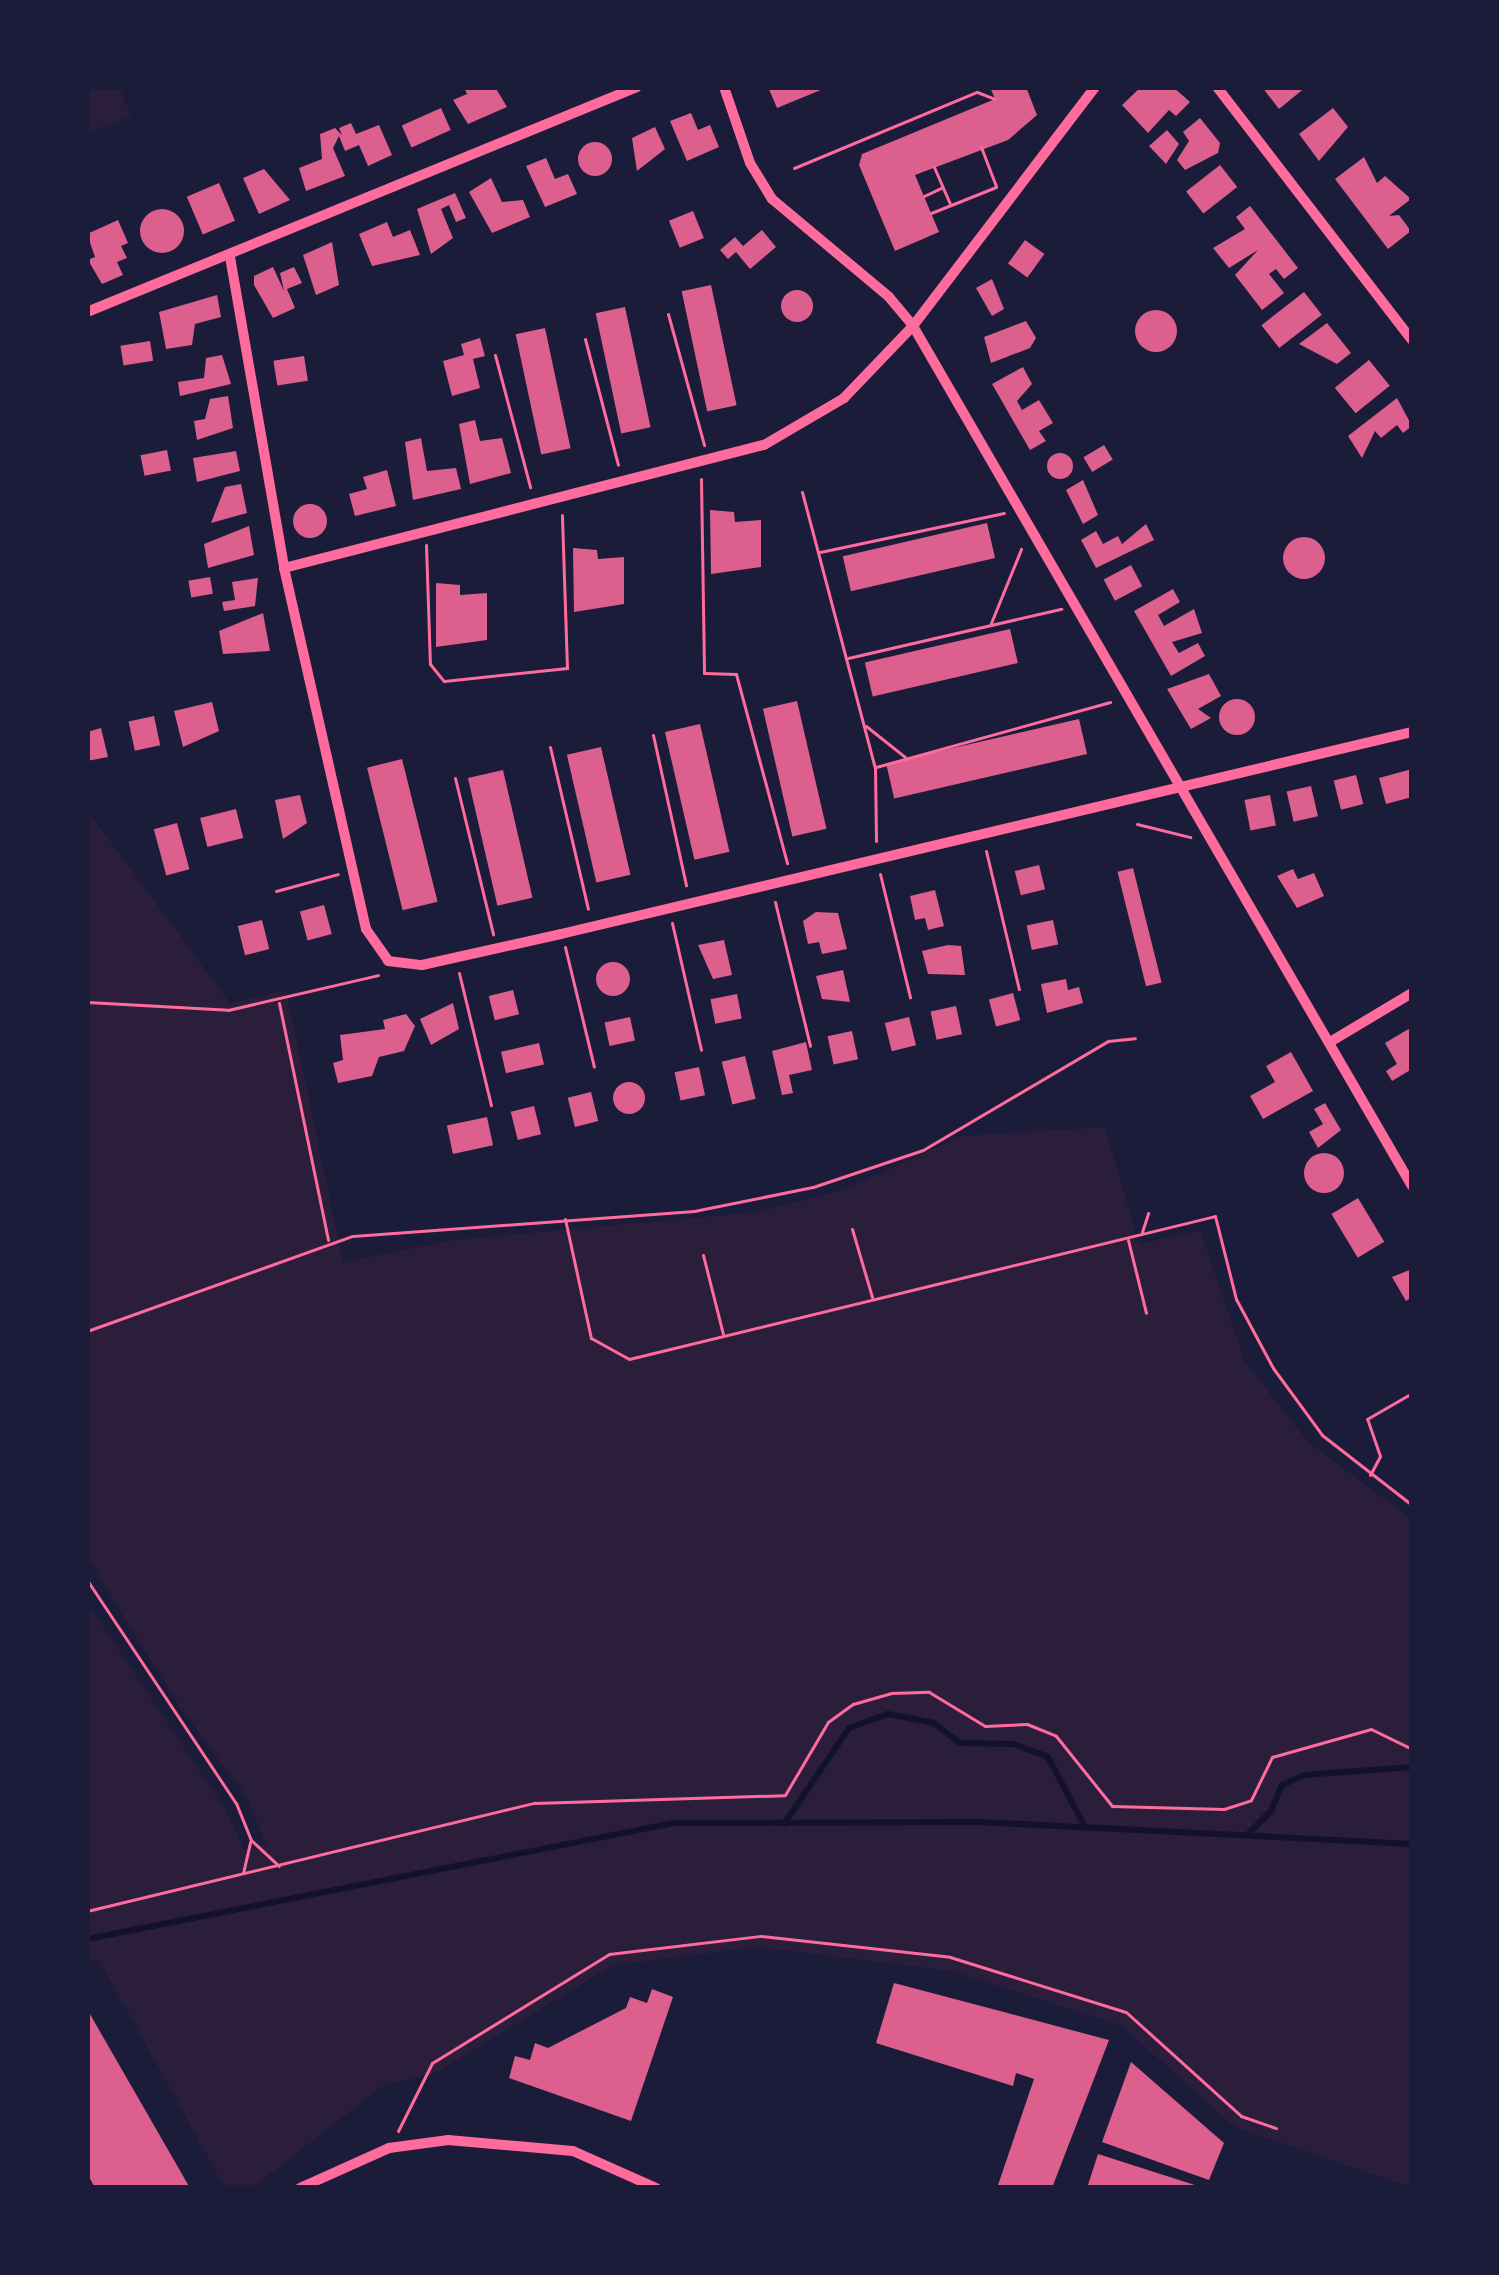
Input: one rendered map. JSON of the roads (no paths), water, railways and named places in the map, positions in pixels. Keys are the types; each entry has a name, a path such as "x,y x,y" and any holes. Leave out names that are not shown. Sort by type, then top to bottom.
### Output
{"street":[{"path":"87,312 638,87"},
{"path":"724,87 763,187 897,303 913,326 1412,1186"},
{"path":"284,568 764,445 844,398 913,326 1095,87"},
{"path":"1217,87 1412,340"},
{"path":"230,257 284,568 366,929 388,961 456,958 983,839 1181,784 1412,732"},
{"path":"1330,1042 1412,993"},
{"path":"300,2188 389,2149 448,2140 573,2151 656,2188"}],"waterway":[{"path":"784,1824 849,1728 888,1714 934,1723 960,1743 1013,1744 1048,1757 1085,1827"},
{"path":"1247,1835 1271,1811 1282,1785 1304,1775 1412,1767"},
{"path":"87,1939 674,1823 979,1822 1412,1844"}]}
